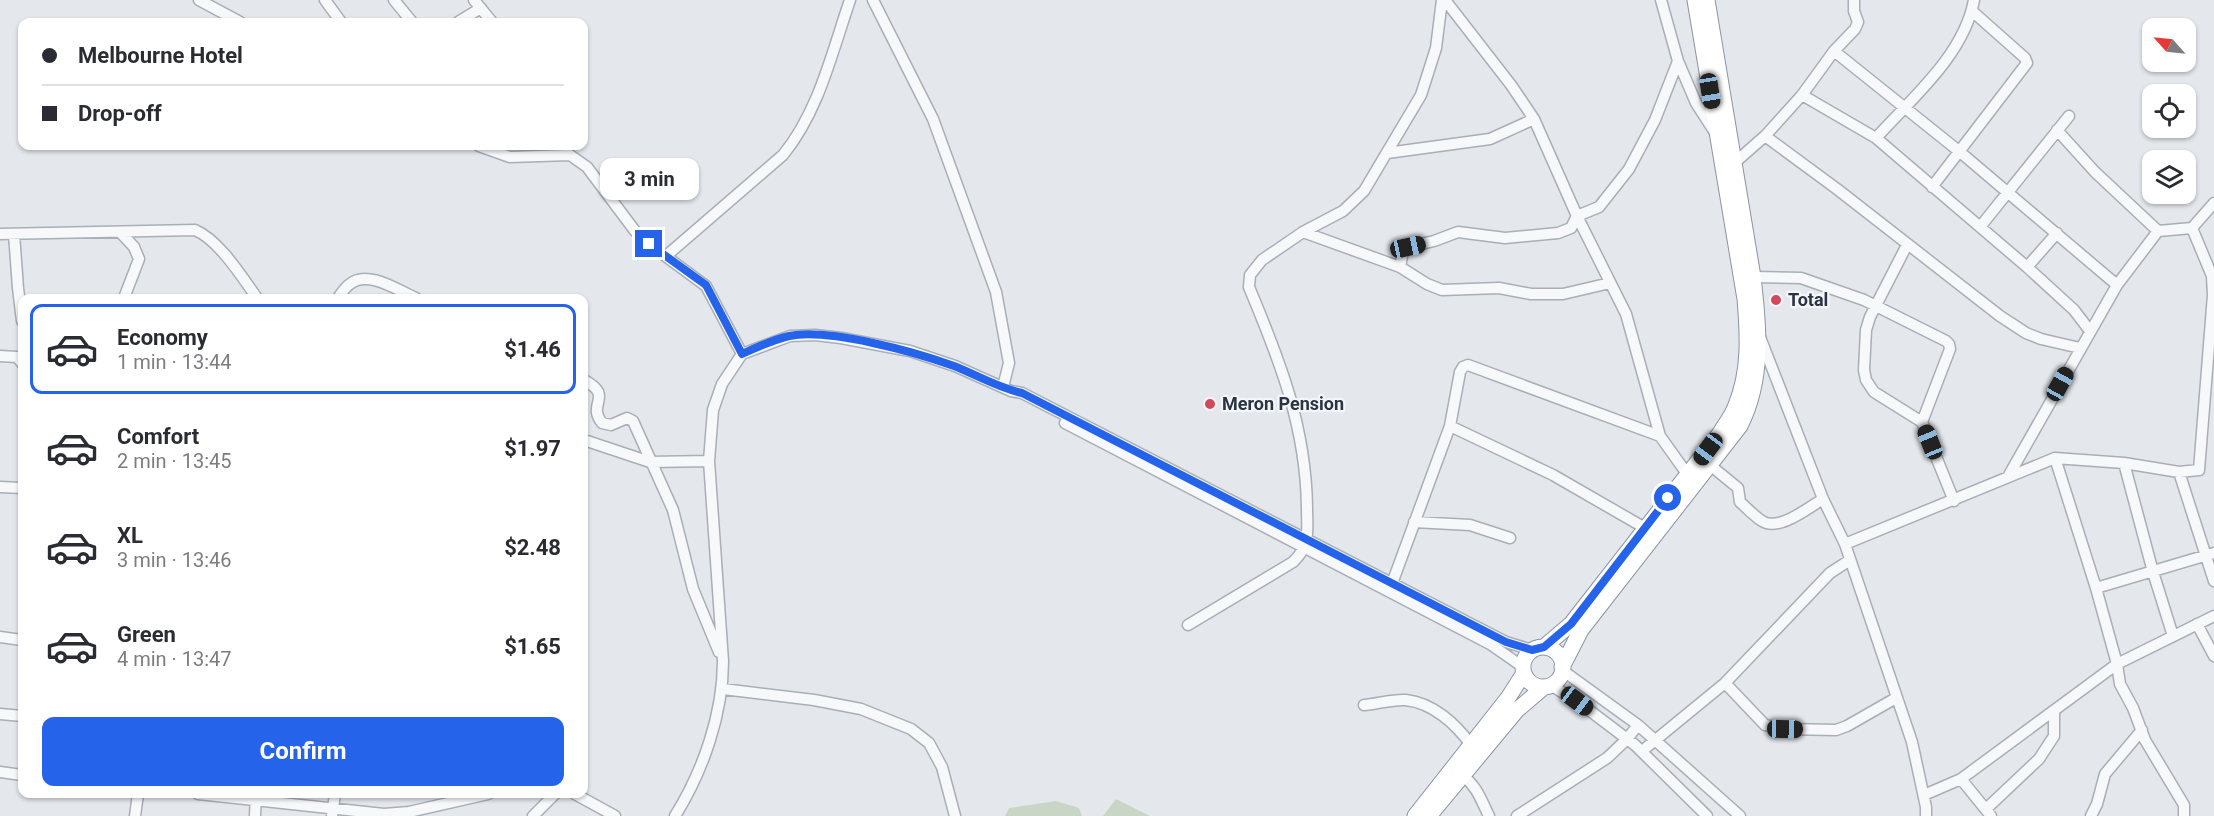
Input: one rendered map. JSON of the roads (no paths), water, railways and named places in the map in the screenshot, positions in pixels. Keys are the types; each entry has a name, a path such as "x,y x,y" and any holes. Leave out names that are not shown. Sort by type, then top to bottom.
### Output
{"highway":[{"path":"1429,816 1517,710 1560,676 1581,630 1691,480 1736,406 1745,374 1753,328 1753,277 1729,168 1718,136 1695,0"},
{"path":"1415,816 1516,688 1524,660 1571,624 1645,528 1691,480 1710,465 1740,426 1748,409 1756,379 1759,354 1729,168 1707,0"},
{"path":"1538,648 1556,652 1560,657 1562,668"},
{"path":"1523,670 1532,684 1547,686"}],"street":[{"path":"199,0 233,18"},
{"path":"325,0 338,18"},
{"path":"394,0 409,18"},
{"path":"666,256 783,154 796,139 809,115 850,0"},
{"path":"873,0 933,119 996,291 1010,363 1007,389"},
{"path":"1444,0 1511,85 1534,119 1626,314 1660,436 1691,480"},
{"path":"1188,625 1293,562 1306,544 1305,461 1294,407 1249,287 1250,275 1262,260 1303,232 1343,211 1364,191 1421,95 1436,48 1444,0"},
{"path":"1661,0 1678,61 1696,103 1718,136"},
{"path":"1729,168 1765,136 1802,94 1834,51 1856,29 1858,22 1854,11 1854,0"},
{"path":"462,18 478,4 489,18"},
{"path":"1876,138 1949,56 1963,36 1973,6 2025,57 2027,63 1932,186"},
{"path":"1834,51 1960,152 2117,285"},
{"path":"1400,267 1403,251 1408,247 1434,242 1452,233 1504,238 1558,233 1570,228 1578,216 1599,207 1629,169 1655,120 1678,61"},
{"path":"1802,94 1876,138 2027,267 2074,310 2090,330"},
{"path":"1980,227 2069,116"},
{"path":"1387,153 1490,139 1534,119"},
{"path":"2057,130 2095,172 2158,231"},
{"path":"1765,136 2000,316 2026,333 2080,348"},
{"path":"490,150 510,157 568,150 587,166 635,231 706,285 742,354"},
{"path":"2009,475 2117,285 2158,231 2192,228 2213,205"},
{"path":"1845,544 2055,458 2124,463 2179,472 2198,471 2208,344 2214,312 2212,276 2192,228"},
{"path":"0,234 195,230 206,235 254,294"},
{"path":"1303,232 1400,267 1427,284 1442,290 1499,288 1531,294 1563,294 1610,283"},
{"path":"121,233 134,247 139,259 126,294"},
{"path":"2027,267 2057,233"},
{"path":"14,234 19,294"},
{"path":"1907,245 1875,306 1866,330 1863,355 1866,380 1874,392 1922,422 1954,501"},
{"path":"1753,277 1802,279 1864,300 1949,344 1950,349 1922,422"},
{"path":"341,294 350,283 360,279 372,279 407,294"},
{"path":"1753,328 1823,499 1845,544 1912,742 1924,795 1926,816"},
{"path":"675,816 686,799 707,749 723,689 710,461 713,410 722,384 742,354 790,336 815,335 841,338 910,351 1022,393 1390,587 1506,642 1538,648"},
{"path":"0,357 18,358"},
{"path":"1390,587 1450,426 1460,372 1463,367 1468,365 1660,436"},
{"path":"588,382 599,390 598,419 602,423 611,425 627,417 633,421 673,510 693,589 723,661"},
{"path":"1450,426 1553,475 1645,528"},
{"path":"588,441 650,462 710,461"},
{"path":"2055,458 2096,588 2117,664 2120,684 2133,708 2145,740 2184,804 2184,816"},
{"path":"2124,463 2153,572 2173,636"},
{"path":"1710,465 1738,488 1740,502 1763,523 1774,525 1782,523 1823,499"},
{"path":"2179,472 2210,555 2214,581"},
{"path":"0,488 18,489"},
{"path":"1414,522 1470,525 1510,538"},
{"path":"2096,588 2210,555"},
{"path":"1642,751 1725,682 1830,573 1850,560"},
{"path":"1390,587 1490,644 1523,670"},
{"path":"1924,795 1961,778 2117,664 2214,616"},
{"path":"2197,624 2214,656"},
{"path":"0,637 18,639"},
{"path":"1562,668 1638,725 1740,816"},
{"path":"1725,682 1765,725 1785,729 1836,730 1896,698"},
{"path":"1547,686 1577,701 1642,751 1707,816"},
{"path":"723,689 814,700 861,709 911,729 929,743 942,767 956,816"},
{"path":"1364,705 1405,700 1428,706 1458,728 1471,745"},
{"path":"1961,778 1989,813 2039,759 2054,736 2054,711"},
{"path":"0,714 18,716"},
{"path":"1518,816 1607,758 1638,725"},
{"path":"2091,816 2097,804 2105,774 2142,730"},
{"path":"0,772 18,774"},
{"path":"1462,775 1478,791 1489,816"},
{"path":"135,816 137,798"},
{"path":"255,816 256,798"},
{"path":"266,798 332,812 384,814 409,812 470,798"},
{"path":"533,816 551,798"},
{"path":"582,798 615,816"}],"place":[{"name":"Total","path":"1776,300"},
{"name":"Meron Pension","path":"1210,404"}]}
